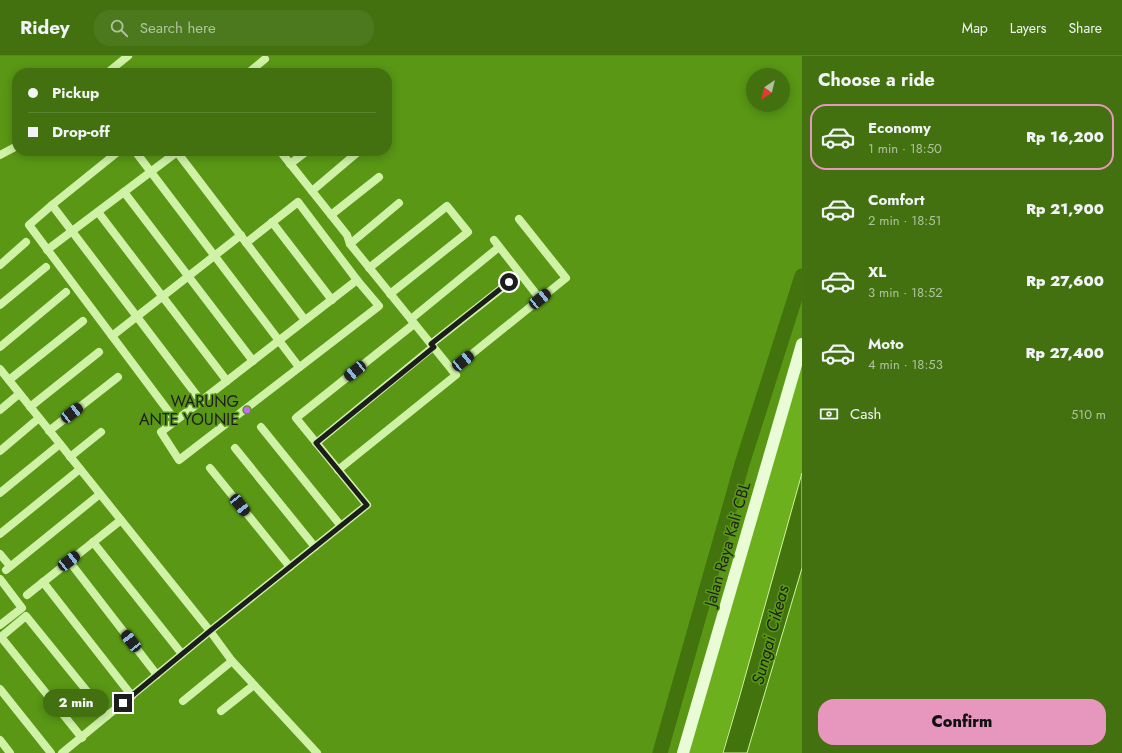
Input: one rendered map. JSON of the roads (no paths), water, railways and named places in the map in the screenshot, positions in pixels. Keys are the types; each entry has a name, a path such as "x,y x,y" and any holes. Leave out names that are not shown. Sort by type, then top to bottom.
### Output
{"main road":[{"name":"Jalan Raya Kali CBL","path":"683,753 802,344"}],"street":[{"path":"113,68 128,56"},
{"path":"254,68 265,59"},
{"path":"0,155 12,149"},
{"path":"114,156 29,225 176,420"},
{"path":"138,156 300,368"},
{"path":"47,250 172,156"},
{"path":"180,156 305,320"},
{"path":"284,156 332,215 347,235 350,244 456,375 338,470"},
{"path":"290,164 300,156"},
{"path":"312,191 353,156"},
{"path":"332,215 379,177"},
{"path":"124,192 253,360"},
{"path":"246,243 298,202 357,280 379,306 179,460 161,432 357,280"},
{"path":"350,244 399,203"},
{"path":"52,205 201,400"},
{"path":"369,268 447,206 468,232 390,294"},
{"path":"98,212 227,380"},
{"path":"452,370 566,278 519,219"},
{"path":"272,222 332,300"},
{"path":"112,336 241,235"},
{"path":"494,240 540,299"},
{"path":"0,265 26,242"},
{"path":"62,753 210,631 367,505 296,418 499,247"},
{"path":"0,305 46,267"},
{"path":"316,443 520,274"},
{"path":"0,347 66,292"},
{"path":"9,380 83,321"},
{"path":"30,407 99,352"},
{"path":"0,369 232,660 317,753"},
{"path":"49,431 118,377"},
{"path":"0,410 19,394"},
{"path":"0,451 39,418"},
{"path":"261,427 341,526"},
{"path":"70,457 101,432"},
{"path":"0,493 60,444"},
{"path":"234,448 315,547"},
{"path":"210,468 290,567"},
{"path":"0,534 80,469"},
{"path":"0,554 8,568 100,494"},
{"path":"27,595 121,520"},
{"path":"93,542 182,654"},
{"path":"69,561 157,675"},
{"path":"0,579 22,608 0,625"},
{"path":"43,582 132,696"},
{"path":"82,738 2,637 26,616 107,716"},
{"path":"183,701 232,660"},
{"path":"221,711 254,685"},
{"path":"0,689 51,753"},
{"path":"0,740 10,753"}],"water":[{"name":"Sungai Cikeas","path":"802,473 802,568 747,753 723,753 740,695"}],"waterway":[{"path":"660,753 742,464 802,276"}],"place":[{"name":"WARUNG ANTE YOUNIE","path":"247,410"}]}
